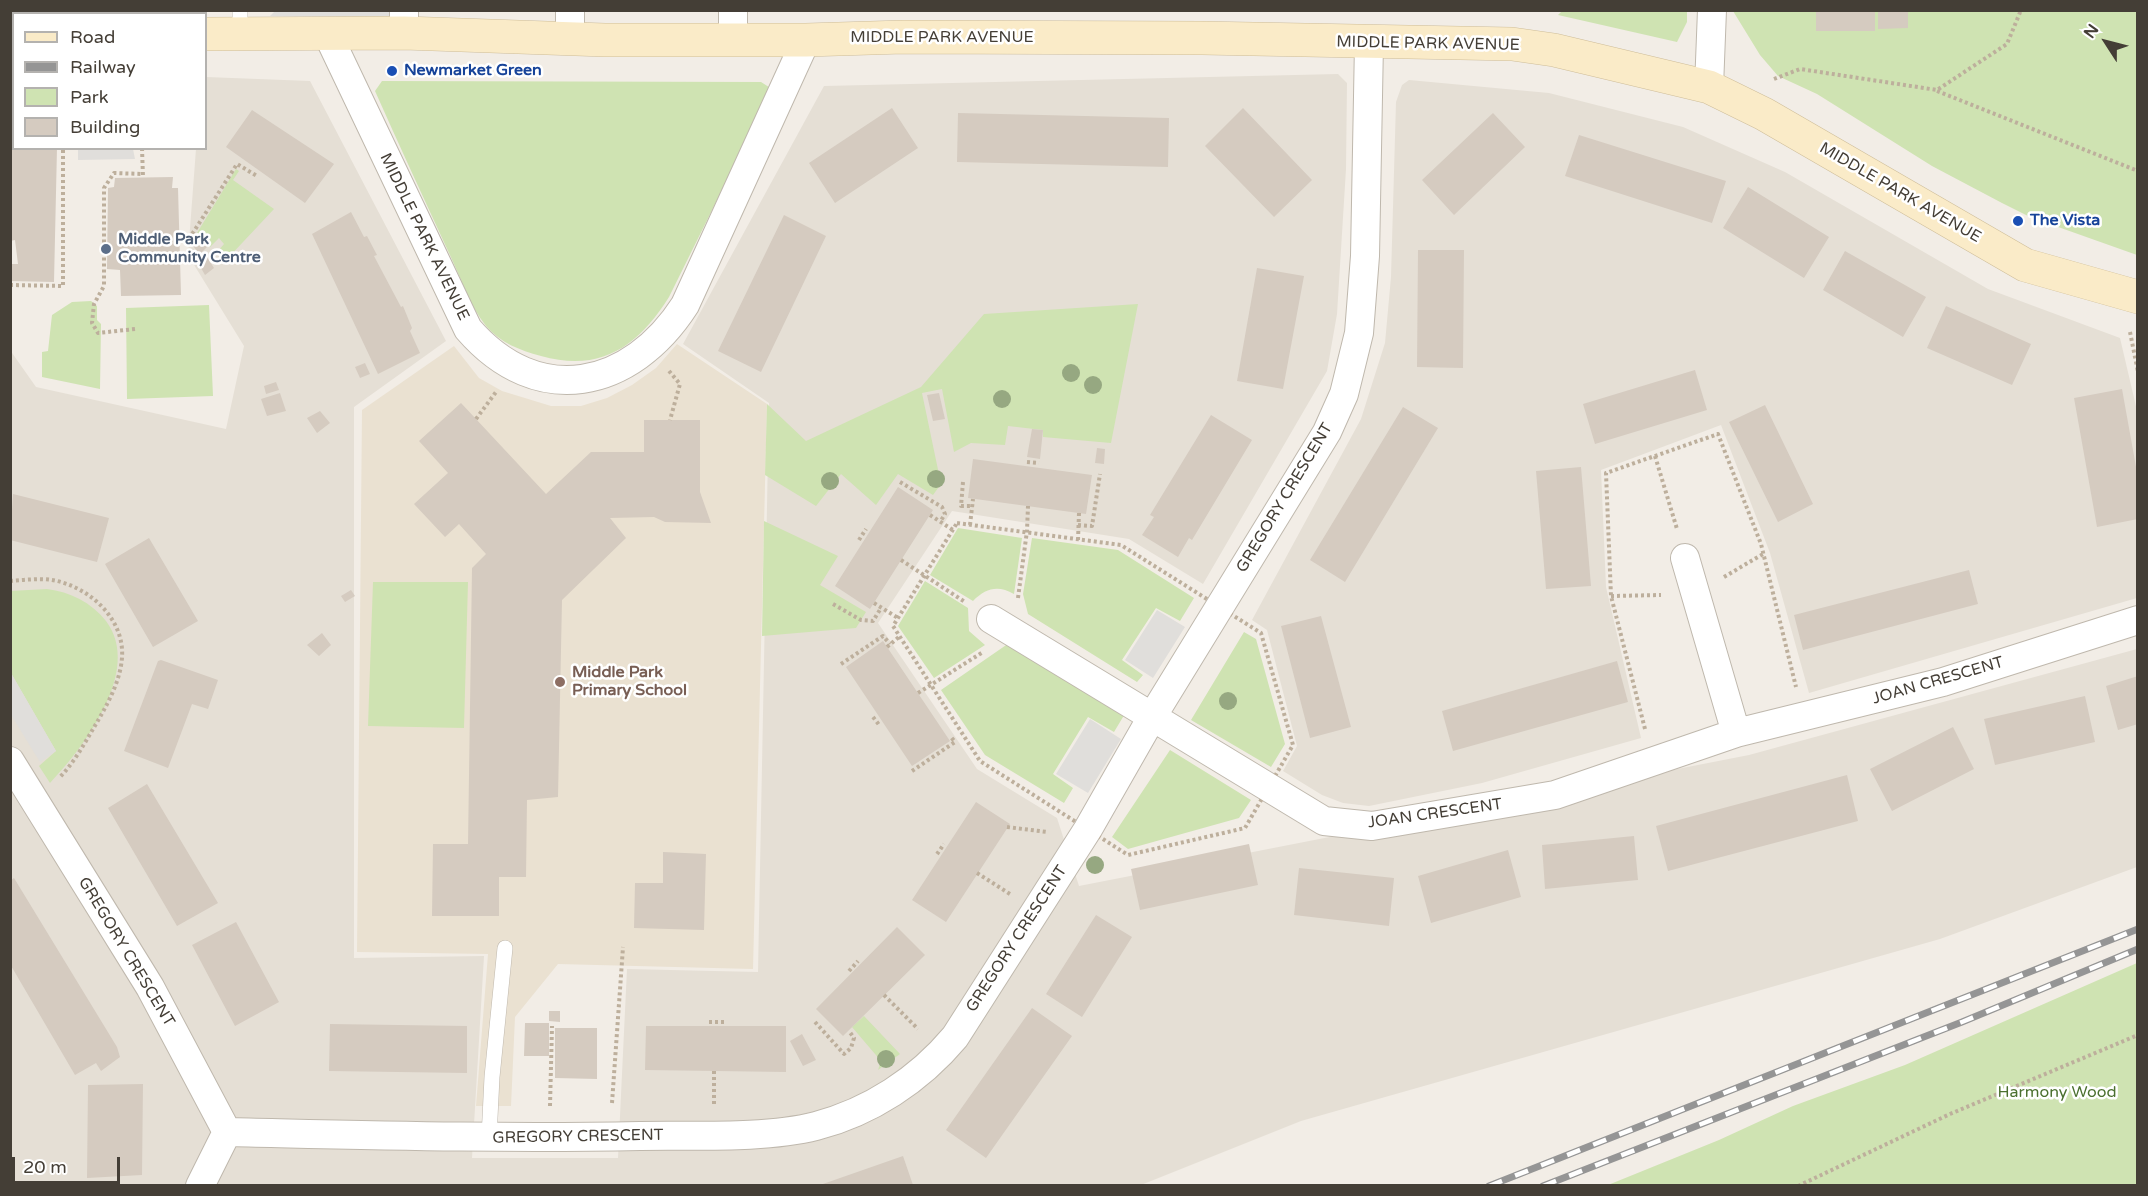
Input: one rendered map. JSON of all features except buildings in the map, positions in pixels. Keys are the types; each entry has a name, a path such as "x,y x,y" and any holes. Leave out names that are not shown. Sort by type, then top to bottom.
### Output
{"street":[{"path":"1709,87 1712,10"},
{"name":"MIDDLE PARK AVENUE","path":"207,34 240,22 328,34 404,22 733,25 806,40 915,37 1202,38 1522,46 1554,50 1709,87 1764,114 2025,265 2138,297"},
{"name":"MIDDLE PARK AVENUE","path":"328,34 468,329 482,346 514,367 546,379 564,381 592,378 619,369 647,350 674,322 685,305 806,40"},
{"name":"GREGORY CRESCENT","path":"10,761 150,987 227,1132 489,1138 740,1135 813,1127 885,1097 906,1084 942,1052 955,1037 1079,843 1152,717 1327,432 1344,394 1359,333 1363,293 1369,43"},
{"path":"1685,558 1736,734"},
{"path":"991,619 1152,717"},
{"name":"JOAN CRESCENT","path":"1152,717 1324,820 1372,826 1555,795 1736,734 1943,682 2138,620"},
{"path":"200,1185 227,1132"}],"lane":[{"path":"489,1138 492,1077 505,948"}],"path":[{"path":"1937,90 2007,45 2021,10"},
{"path":"1764,114 1767,84 1778,76 1800,69 1937,90 2138,171"},
{"path":"10,285 63,286 63,150"},
{"path":"135,329 98,333 92,323 94,304 104,286 104,188 114,173 143,176 142,150"},
{"path":"189,239 237,164 257,176"},
{"path":"670,420 680,384"},
{"path":"1655,456 1685,558"},
{"path":"1027,462 1035,464"},
{"path":"1078,525 1092,526 1100,474"},
{"path":"900,482 942,507 945,514 940,522"},
{"path":"963,482 961,506 973,506"},
{"path":"970,525 973,499"},
{"path":"1027,531 1028,506"},
{"path":"1078,540 1079,513"},
{"path":"930,515 953,530"},
{"path":"859,540 864,536 866,529"},
{"path":"901,560 991,619"},
{"path":"10,581 50,579 82,591 101,606 115,622 121,638 119,676 105,708 74,760 62,775 35,799"},
{"path":"874,603 898,618"},
{"path":"833,604 861,620 873,621 881,608"},
{"path":"841,664 884,636 888,645 899,637"},
{"path":"918,693 932,687"},
{"path":"873,717 878,720 880,726"},
{"path":"912,771 955,742 949,737 960,730"},
{"path":"1007,827 1047,832"},
{"path":"937,854 942,850 944,844"},
{"path":"612,1107 622,947"},
{"path":"849,971 856,965"},
{"path":"884,995 942,1052"},
{"path":"709,1022 715,1024 724,1022"},
{"path":"815,1022 844,1054 851,1048 854,1038 849,1031"},
{"path":"550,1113 552,1026"},
{"path":"1798,1185 1950,1114 2138,1035"}],"shaded area":[{"path":"276,10 392,11 391,17 270,16"},
{"path":"1338,74 1347,83 1346,169 1337,314 1327,371 1203,584 1129,539 952,511 878,623 977,769 1057,818 1079,886 1749,755 2137,649 2137,867 1940,939 1301,1121 1141,1185 11,1185 10,350 36,387 226,429 244,346 188,255 196,150 207,150 207,77 310,81 446,341 354,407 354,958 484,956 472,1158 618,1158 627,969 758,972 769,403 683,344 824,86"},
{"path":"1409,80 1549,93 1683,127 1785,172 1988,289 2120,338 2138,415 2137,598 1809,693 1770,553 1721,425 1601,470 1606,587 1641,738 1482,783 1369,806 1343,803 1322,795 1283,771 1297,746 1267,630 1252,620 1361,419 1385,343 1391,277 1396,102 1402,85"},
{"path":"78,150 133,150 135,159 78,160"},
{"name":"Middle Park Primary School","path":"677,344 767,404 753,969 558,964 515,1017 511,1106 476,1106 488,954 357,952 362,410 454,346 479,378 502,391 551,406 581,406 607,398 632,385 656,368"},
{"path":"1157,610 1185,627 1153,678 1125,660"},
{"path":"11,673 56,751 40,762 11,715"},
{"path":"1090,719 1121,739 1088,793 1056,774"}],"green space":[{"path":"1562,11 1687,11 1687,22 1677,42 1558,15"},
{"path":"1733,11 2137,11 2137,255 2030,217 1932,166 1817,94 1778,76 1760,55"},
{"name":"Newmarket Green","path":"382,81 761,82 772,89 669,297 631,342 600,358 582,361 541,356 518,348 498,337 480,318 375,91"},
{"path":"236,169 239,171 233,180 274,209 228,258 218,251 224,244 219,238 210,247 197,233"},
{"path":"91,301 97,306 97,320 101,324 100,389 42,377 42,352 48,351 52,315 72,302"},
{"path":"1138,304 1111,443 1043,437 1043,430 1008,426 1005,445 971,443 954,452 942,389 922,393 941,484 933,495 898,474 876,505 841,474 816,506 765,475 767,404 806,441 921,387 984,314"},
{"path":"209,305 213,396 127,399 126,308"},
{"path":"764,521 838,556 820,585 866,612 856,628 762,636"},
{"path":"958,528 1022,538 1014,594 1003,589 992,589 973,601 930,575"},
{"path":"1032,538 1118,550 1194,598 1180,621 1156,608 1122,660 1143,675 1137,682 1028,614 1023,594"},
{"path":"925,581 968,608 969,631 985,645 934,678 898,626"},
{"path":"373,582 468,582 464,728 368,726"},
{"path":"47,589 80,599 100,614 116,641 118,662 114,684 105,707 78,749 50,783 39,766 56,751 11,673 10,591"},
{"path":"1244,632 1256,639 1285,744 1271,767 1191,720"},
{"path":"1012,641 1126,712 1114,732 1088,717 1053,774 1073,788 1064,803 985,755 941,690"},
{"path":"1170,750 1251,800 1239,818 1128,849 1112,837"},
{"name":"Harmony Wood","path":"2137,963 2137,1185 1608,1185 1719,1140 1793,1106 1905,1065"},
{"path":"864,1016 900,1054 878,1070 881,1061 852,1027"}],"railway":[{"path":"1489,1186 2138,929"},
{"path":"1543,1186 1962,1022 2138,949"}],"place":[{"name":"Newmarket Green","path":"392,71"},
{"name":"The Vista","path":"2018,221"},
{"name":"Middle Park Community Centre","path":"106,249"},
{"name":"Middle Park Primary School","path":"560,682"}]}
